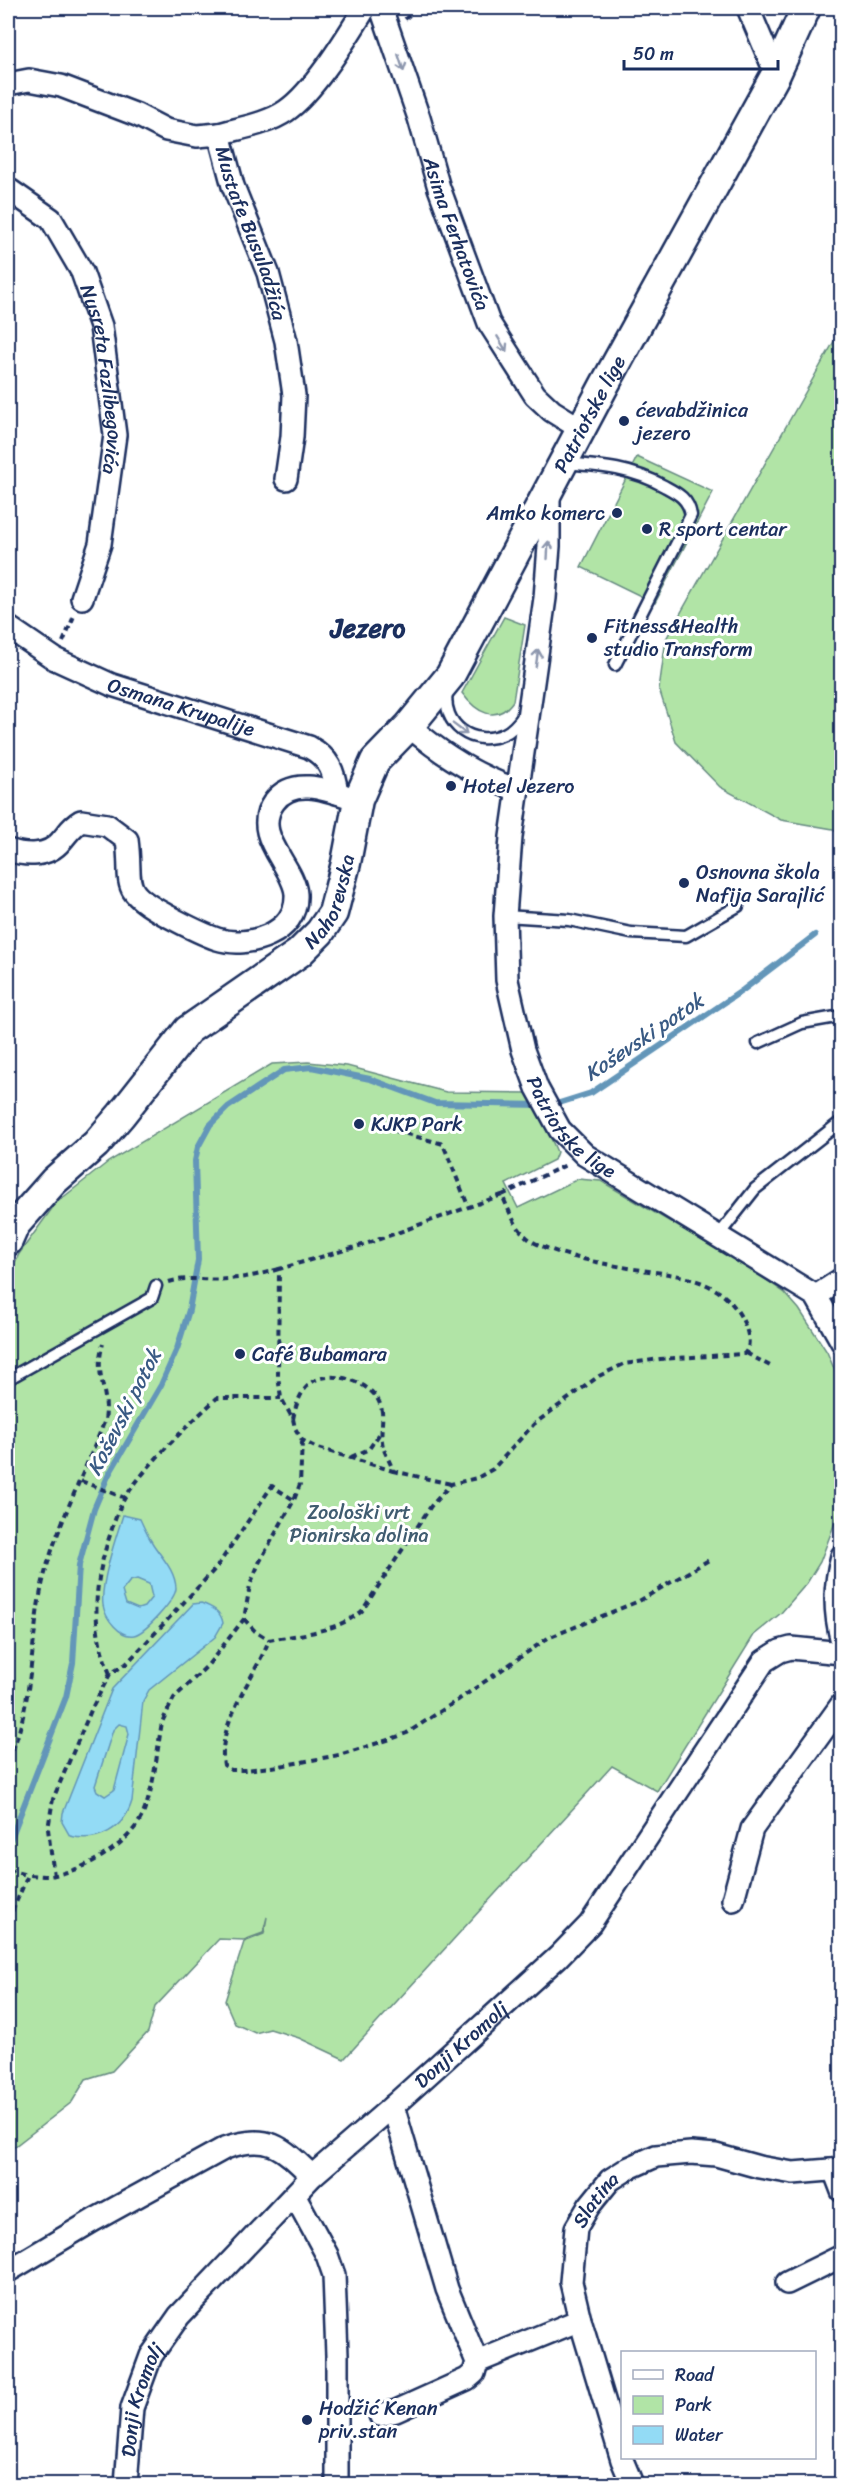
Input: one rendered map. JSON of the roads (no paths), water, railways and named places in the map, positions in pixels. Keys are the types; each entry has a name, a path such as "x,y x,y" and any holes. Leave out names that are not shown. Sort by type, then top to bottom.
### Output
{"street":[{"path":"219,134 255,124 285,112 308,90 365,8"},
{"name":"Asima Ferhatovića","path":"381,8 419,118 439,188 489,323 535,395 552,411 581,429"},
{"path":"748,8 776,74"},
{"name":"Patriotske lige","path":"806,8 776,74 549,489 549,546 545,598 511,837 505,916 507,980 523,1050 537,1088 560,1130 585,1155 816,1296 842,1342"},
{"name":"Mustafe Busuladžića","path":"8,84 29,80 61,86 137,115 166,130 197,136 219,134 233,186 268,273 286,341 294,395 292,437 286,479"},
{"name":"Nusreta Fazlibegovića","path":"8,189 51,219 82,272 101,326 115,435 100,544 82,598"},
{"name":"Nahorevska","path":"8,1241 15,1225 54,1181 96,1144 188,1030 299,953 320,932 333,913 348,853 348,797 375,761 410,726 450,676 549,489"},
{"name":"Osmana Krupalije","path":"8,627 55,659 112,685 309,747 329,762 335,778 348,797"},
{"path":"410,726 425,740 470,768 499,784 518,790"},
{"path":"8,850 29,855 40,854 61,842 70,828 81,821 107,825 127,840 130,887 143,902 219,939 251,939 280,930 288,923 296,894 291,877 270,841 268,826 270,809 274,801 293,788 307,786 348,797"},
{"path":"816,1296 842,1279"},
{"path":"842,1556 836,1576 835,1603 842,1642"},
{"name":"Donji Kromolj","path":"126,2484 132,2408 151,2356 179,2316 312,2176 558,1957 590,1924 764,1661 780,1651 791,1648 842,1653"},
{"path":"733,1900 752,1829 842,1704"},
{"path":"380,2415 467,2379 474,2373 477,2362 447,2289 393,2106"},
{"path":"8,2271 104,2214 225,2148 245,2141 266,2142 290,2154 312,2176"},
{"name":"Slatina","path":"621,2457 580,2320 571,2282 576,2228 589,2206 610,2180 629,2168 656,2156 690,2153 716,2155 759,2167 793,2173 838,2169"},
{"path":"838,2169 842,2191"},
{"path":"295,2196 327,2255 334,2275 337,2355 337,2484"},
{"path":"787,2283 842,2256"},
{"path":"477,2362 580,2320"},
{"name":"Slatina","path":"622,2459 632,2484"}],"lane":[{"path":"564,463 608,466 643,474 682,496 689,506 691,515 615,664"},
{"path":"450,676 445,702 450,721 460,731 474,737 489,739 506,734 530,707"},
{"path":"505,916 569,920 631,933 686,936 738,906"},
{"path":"758,1043 802,1023 842,1018"},
{"path":"718,1236 755,1189 842,1121"},
{"path":"8,1379 152,1298 156,1286"}],"water":[{"path":"123,1515 140,1519 151,1541 171,1570 176,1588 171,1600 159,1615 134,1635 124,1633 114,1626 103,1605 106,1573","holes":["137,1579 149,1584 152,1597 144,1607 138,1609 126,1604 122,1591 130,1581"]},
{"path":"201,1603 212,1608 218,1612 223,1623 215,1637 149,1690 143,1701 132,1801 128,1811 123,1819 108,1832 90,1837 70,1836 62,1822 63,1813 112,1689 193,1604","holes":["119,1724 127,1726 129,1734 114,1790 105,1796 97,1791 95,1786 113,1730"]}],"waterway":[{"name":"Koševski potok","path":"553,1105 591,1093 743,990 815,935"},
{"name":"Koševski potok","path":"8,1846 66,1697 73,1663 79,1565 94,1509 108,1476 161,1385 177,1349 189,1310 198,1260 195,1161 198,1147 210,1125 228,1107 284,1070 311,1067 370,1079 435,1103 542,1105"}],"place":[{"name":"ćevabdžinica jezero","path":"624,421"},
{"name":"Amko komerc","path":"617,513"},
{"name":"R sport centar","path":"647,529"},
{"name":"Fitness&Health studio Transform","path":"592,638"},
{"name":"Hotel Jezero","path":"451,786"},
{"name":"Osnovna škola Nafija Sarajlić","path":"684,883"},
{"name":"KJKP Park","path":"359,1124"},
{"name":"Café Bubamara","path":"240,1354"},
{"name":"Hodžić Kenan priv.stan","path":"307,2420"}],"district":[{"name":"Jezero","path":"368,628"}],"park label":[{"name":"Zoološki vrt Pionirska dolina","path":"359,1524"}]}
